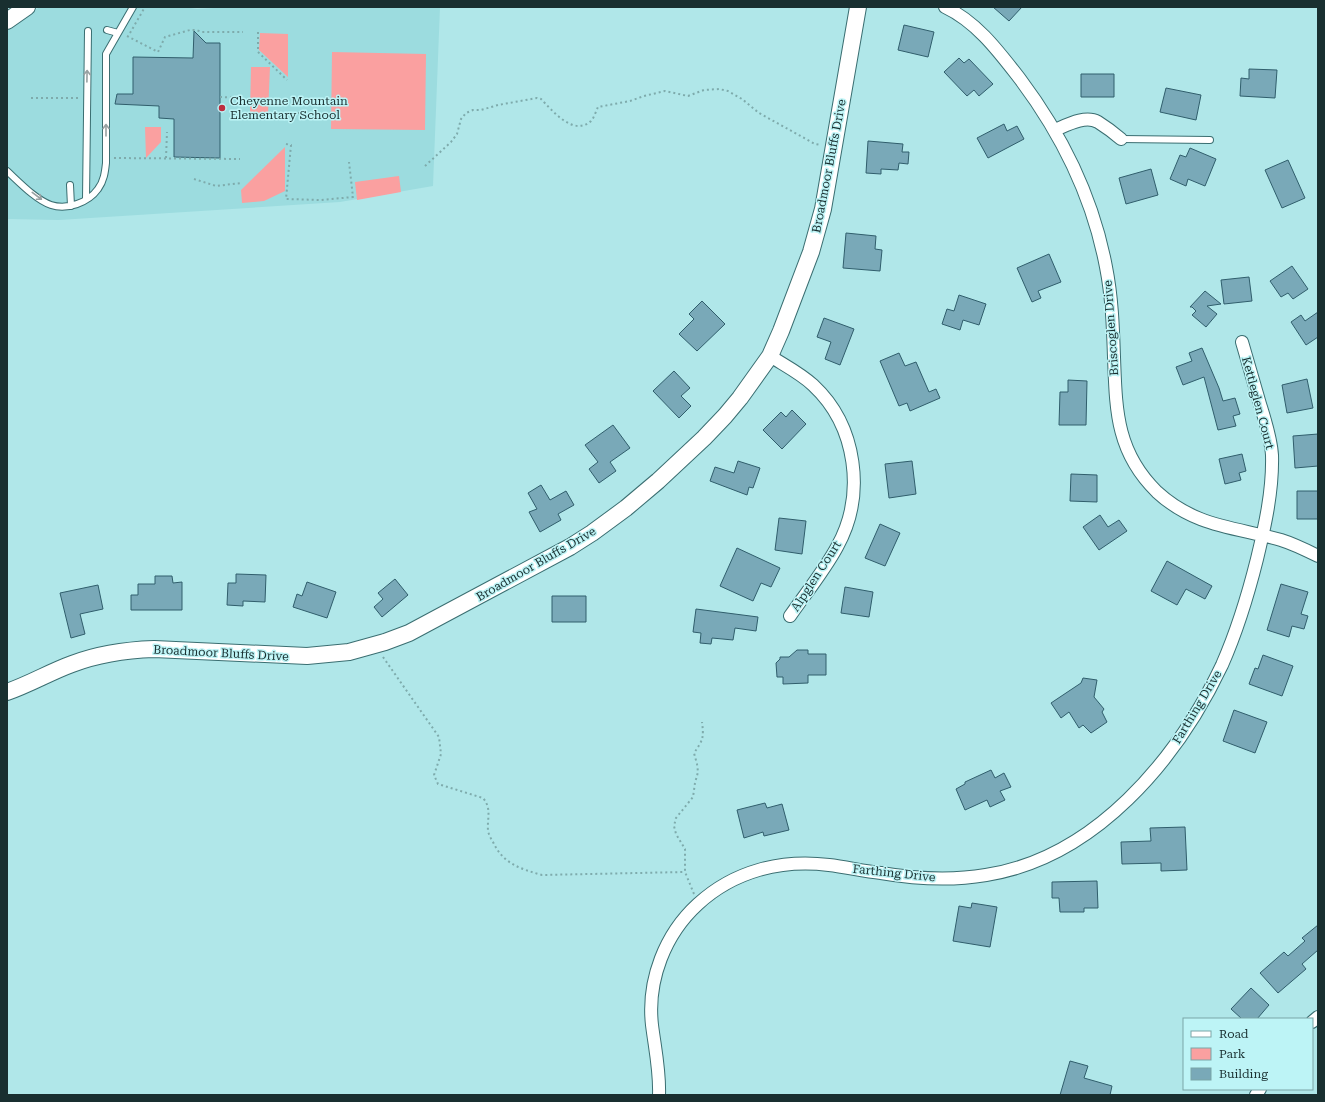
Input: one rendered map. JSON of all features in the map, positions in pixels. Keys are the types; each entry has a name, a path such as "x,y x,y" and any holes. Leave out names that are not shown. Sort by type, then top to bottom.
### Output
{"street":[{"path":"7,21 27,7"},
{"name":"Broadmoor Bluffs Drive","path":"7,692 23,687 70,664 132,650 154,649 307,656 349,652 375,645 409,633 570,547 626,508 704,438 740,398 770,356 796,296 811,252 823,208 858,7"},
{"name":"Briscoglen Drive","path":"945,7 966,19 997,49 1028,90 1055,130 1069,156 1087,198 1106,265 1112,308 1117,412 1121,431 1128,449 1144,477 1157,491 1186,513 1214,524 1292,544 1318,556"},
{"path":"1055,130 1085,120 1096,121 1121,139"},
{"name":"Kettleglen Court","path":"1242,342 1266,425 1272,453 1270,486 1262,536"},
{"name":"Alpglen Court","path":"770,356 802,375 824,396 842,424 849,442 855,477 850,512 845,529 837,547 790,616"},
{"name":"Farthing Drive","path":"659,1095 659,1072 651,1008 654,983 665,948 684,919 698,904 714,891 732,880 751,872 772,866 810,863 912,877 962,878 1006,871 1032,864 1054,854 1072,843 1090,831 1133,794 1158,766 1186,730 1208,692 1233,636 1248,593 1262,536"}],"lane":[{"path":"7,171 39,198 50,205 63,207 77,205 97,190 104,177 106,163 106,54 133,7"},
{"path":"107,30 118,33"},
{"path":"86,199 88,31"},
{"path":"1121,139 1210,140"},
{"path":"70,185 71,206"}],"path":[{"path":"127,36 158,52 165,37 190,30 202,32 243,32"},
{"path":"258,32 258,52 287,80"},
{"path":"425,166 451,142 457,134 461,118 466,113 473,110 481,110 498,105 537,98 541,99 567,123 578,126 586,124 592,120 598,107 607,104 630,101 665,91 688,96 704,90 719,89 728,91 742,99 759,113 798,136 815,144 834,148"},
{"path":"220,97 243,98"},
{"path":"31,98 87,98"},
{"path":"288,113 310,113"},
{"path":"166,158 167,132"},
{"path":"286,144 291,145 286,199 321,200 353,197 349,162"},
{"path":"113,158 240,159"},
{"path":"194,179 216,186 241,183"},
{"path":"375,645 439,737 441,754 434,775 438,784 483,798 488,805 488,832 496,848 504,859 522,870 542,875 685,872"},
{"path":"698,904 685,872 685,849 676,834 674,826 676,818 693,797 698,772 694,753 701,743 703,736 702,722"}],"shaded area":[{"name":"Cheyenne Mountain Elementary School","path":"40,7 183,7 197,9 231,7 440,7 433,186 340,202 59,220 7,219 7,30 19,20"}],"green space":[{"path":"260,33 288,34 288,77 259,50"},
{"path":"332,52 426,54 425,130 331,129"},
{"path":"251,67 270,67 268,114 250,114"},
{"path":"145,127 161,127 161,142 146,158"},
{"path":"285,147 285,191 264,201 242,203 241,190"},
{"path":"399,176 401,192 357,200 355,182"}],"building":[{"path":"993,7 1022,7 1009,21"},
{"path":"904,25 934,32 928,57 898,50"},
{"path":"194,31 206,43 220,43 220,158 174,157 174,119 159,118 159,106 115,104 117,94 133,94 133,57 193,58"},
{"path":"959,58 964,63 969,59 993,84 979,96 974,90 967,96 944,72"},
{"path":"1249,69 1277,70 1275,98 1240,96 1241,78 1249,79"},
{"path":"1081,74 1114,74 1114,97 1081,97"},
{"path":"1166,88 1201,95 1196,120 1160,112"},
{"path":"1004,124 1007,131 1017,126 1024,139 988,158 977,138"},
{"path":"868,141 903,144 902,152 909,152 908,164 899,163 898,170 881,169 881,174 866,173"},
{"path":"1190,148 1216,159 1205,186 1188,179 1186,186 1170,179 1180,155 1186,157"},
{"path":"1288,160 1305,198 1282,208 1265,170"},
{"path":"1151,169 1158,195 1126,204 1119,178"},
{"path":"846,233 876,236 875,249 882,250 880,271 843,268"},
{"path":"1049,254 1061,282 1038,291 1041,298 1032,302 1017,268"},
{"path":"1292,266 1308,289 1293,299 1288,293 1281,297 1270,281"},
{"path":"1249,277 1252,301 1224,304 1221,280"},
{"path":"1205,291 1221,304 1207,306 1217,314 1206,327 1192,315 1196,311 1190,307"},
{"path":"959,295 986,304 979,325 963,320 960,330 942,324 947,309 954,311"},
{"path":"702,301 725,324 697,351 679,334 694,319 689,314"},
{"path":"1318,312 1318,337 1306,345 1291,322 1301,315 1305,321"},
{"path":"824,318 854,329 840,365 825,359 831,342 817,337"},
{"path":"1202,348 1223,401 1235,398 1240,414 1233,416 1236,426 1218,430 1204,377 1183,385 1176,367 1192,361 1189,353"},
{"path":"899,353 905,366 916,362 929,392 936,389 940,398 910,411 907,403 899,406 880,361"},
{"path":"674,371 690,388 681,396 691,406 679,418 653,391"},
{"path":"1307,379 1313,408 1287,413 1282,385"},
{"path":"1068,380 1087,381 1086,425 1059,425 1060,392 1068,392"},
{"path":"792,410 806,424 782,449 763,430 781,412 786,417"},
{"path":"613,425 630,448 610,462 616,471 599,483 589,469 598,462 585,445"},
{"path":"1318,434 1318,466 1295,468 1293,436"},
{"path":"1242,454 1246,471 1239,473 1241,480 1225,484 1219,459"},
{"path":"738,461 760,468 753,488 749,487 747,495 710,481 715,467 734,473"},
{"path":"912,461 916,494 889,498 885,464"},
{"path":"1071,474 1097,475 1097,502 1070,501"},
{"path":"541,485 550,500 566,491 574,505 558,514 561,520 540,532 529,512 537,509 528,493"},
{"path":"1297,491 1318,491 1318,519 1297,519"},
{"path":"1100,515 1108,527 1119,520 1127,531 1099,550 1083,527"},
{"path":"779,518 806,521 802,554 775,550"},
{"path":"880,524 900,533 885,566 865,558"},
{"path":"737,548 780,568 771,587 761,583 753,601 720,586"},
{"path":"1167,561 1212,586 1205,599 1186,589 1177,605 1151,591"},
{"path":"236,574 266,575 265,602 243,601 243,606 227,605 228,583 236,583"},
{"path":"155,576 172,576 173,583 182,582 182,610 131,610 131,595 138,595 138,584 155,584"},
{"path":"395,579 408,595 382,617 374,607 383,599 378,593"},
{"path":"307,582 336,592 327,618 293,607 297,594 302,596"},
{"path":"1281,584 1308,592 1301,614 1308,616 1304,629 1292,626 1289,637 1267,630"},
{"path":"98,585 103,609 80,614 85,634 71,638 60,593"},
{"path":"845,587 873,592 869,617 841,613"},
{"path":"552,596 586,596 586,622 552,622"},
{"path":"696,609 758,617 756,631 735,628 733,640 712,638 711,644 700,643 701,633 693,632"},
{"path":"797,650 808,650 808,654 826,654 826,675 808,675 808,683 783,684 783,677 777,677 776,663 780,657 789,657"},
{"path":"1263,655 1293,666 1282,696 1249,684 1255,668 1258,669"},
{"path":"1083,678 1097,680 1094,697 1104,709 1102,712 1107,722 1091,733 1083,725 1079,728 1069,712 1061,718 1051,703 1081,683"},
{"path":"1234,710 1267,722 1255,753 1223,741"},
{"path":"991,770 995,778 1004,773 1011,787 1000,791 1005,800 990,807 987,800 965,810 956,789 965,784 965,782"},
{"path":"765,803 767,808 782,804 789,830 764,836 763,832 744,838 737,810"},
{"path":"1185,827 1187,870 1161,871 1161,863 1122,864 1121,842 1151,841 1150,828"},
{"path":"1097,881 1098,908 1084,908 1084,912 1060,912 1059,898 1052,898 1052,882"},
{"path":"972,903 997,907 990,947 953,941 959,906 971,908"},
{"path":"1318,925 1318,950 1302,964 1306,969 1278,993 1260,973 1284,952 1288,956 1305,941 1302,938"},
{"path":"1251,988 1269,1005 1258,1018 1241,1018 1231,1009"},
{"path":"1070,1061 1088,1066 1084,1078 1112,1086 1110,1095 1060,1095"}],"place":[{"name":"Cheyenne Mountain Elementary School","path":"222,108"}]}
